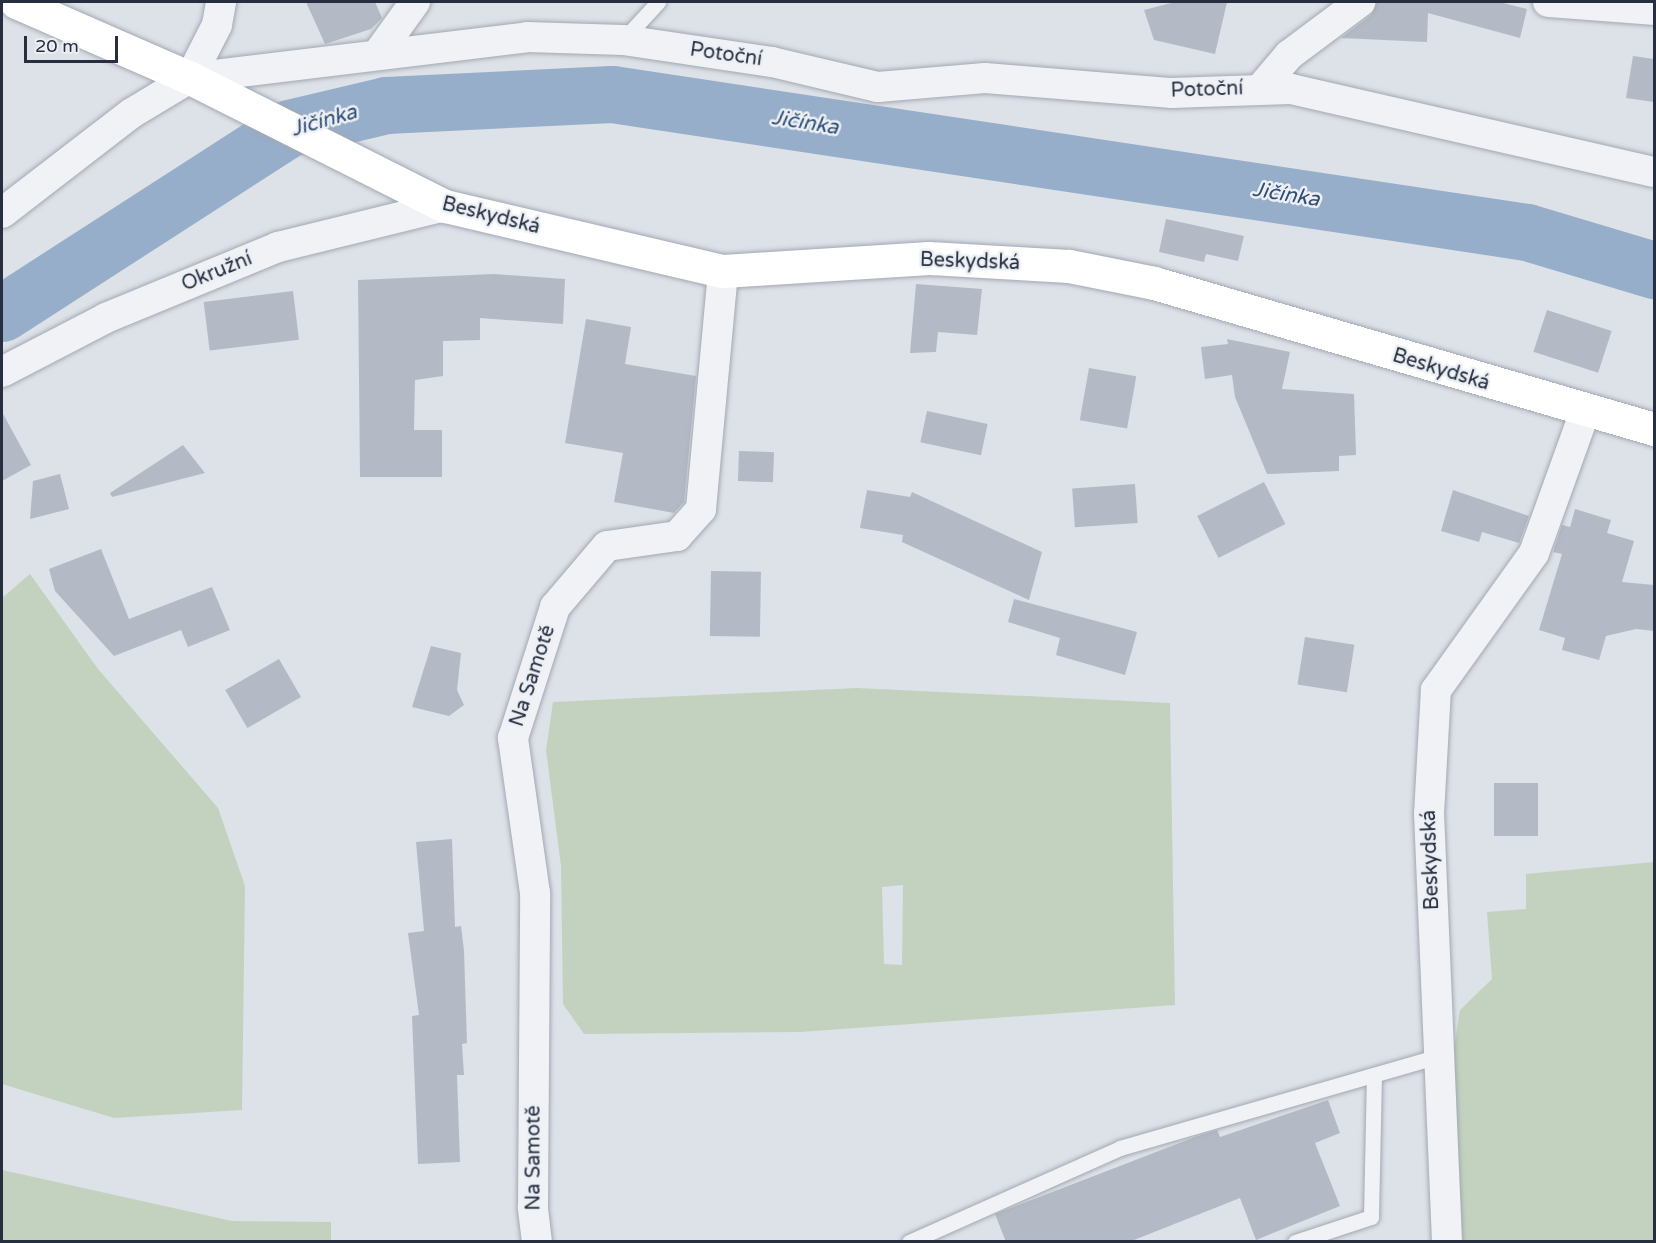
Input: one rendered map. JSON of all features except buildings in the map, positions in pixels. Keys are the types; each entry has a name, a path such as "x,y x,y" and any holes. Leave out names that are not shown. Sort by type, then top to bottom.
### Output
{"street":[{"path":"16,2 190,78"},
{"path":"2,213 132,113 190,78 217,25 221,2"},
{"path":"379,52 415,2"},
{"name":"Potoční","path":"1261,88 1289,55 1360,2"},
{"path":"1548,2 1654,10"},
{"name":"Potoční","path":"190,78 379,52 527,37 623,40 772,62 878,87 985,78 1172,93 1261,88 1291,89 1654,171"},
{"name":"Beskydská","path":"190,78 227,100 352,163 445,206 723,271 929,258 1069,266 1154,283 1585,411 1654,429"},
{"name":"Okružní","path":"2,372 106,318 278,247 445,206"},
{"name":"Na Samotě","path":"537,1242 533,1208 535,893 513,738 555,607 607,546 677,536 701,509 723,271"},
{"name":"Beskydská","path":"1447,1242 1429,814 1436,690 1534,553 1585,411"}],"lane":[{"path":"623,40 658,2"},
{"path":"909,1242 1120,1148 1439,1056"},
{"path":"1295,1242 1371,1218 1374,1075"}],"green space":[{"path":"30,574 98,669 218,808 245,886 242,1110 114,1118 2,1084 2,598"},
{"path":"857,688 1170,703 1175,1005 800,1032 584,1034 563,1004 561,866 546,750 553,702","holes":["903,885 902,965 884,964 882,887"]},
{"path":"1654,862 1654,1241 1463,1241 1446,1100 1460,1010 1492,979 1487,912 1526,909 1526,874"},
{"path":"2,1170 232,1221 331,1222 331,1241 2,1241"}],"waterway":[{"name":"Jičínka","path":"2,313 289,128 386,105 612,94 1527,232 1654,270"}]}
